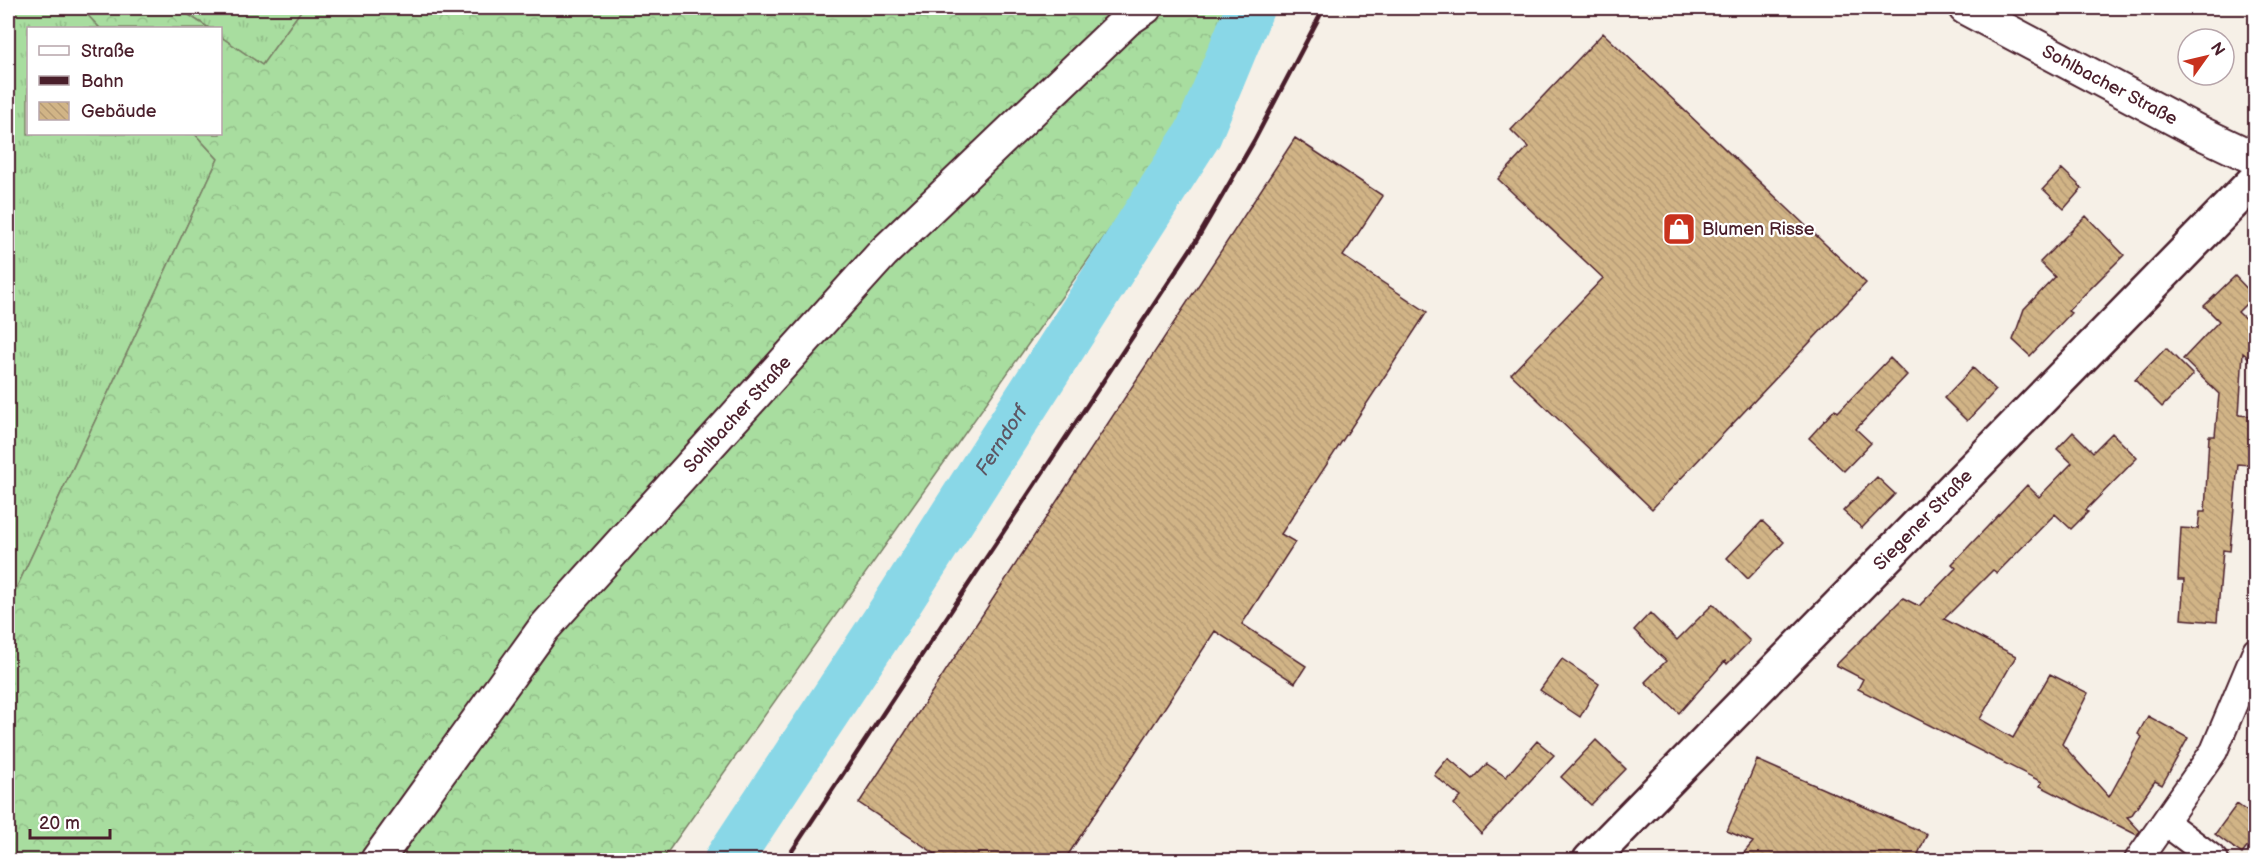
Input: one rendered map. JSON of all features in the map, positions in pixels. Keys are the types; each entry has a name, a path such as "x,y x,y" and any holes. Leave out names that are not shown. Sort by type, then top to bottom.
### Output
{"main road":[{"name":"Siegener Straße","path":"1590,861 2256,178"}],"street":[{"name":"Sohlbacher Straße","path":"377,861 552,619 883,254 1127,20 1145,8"},
{"name":"Sohlbacher Straße","path":"1965,8 2187,126 2256,159"},
{"path":"2138,861 2214,751 2256,651"},
{"path":"2166,823 2215,861"}],"green space":[{"path":"8,8 81,8 99,27 27,27 27,135 196,135 218,159 8,606"},
{"path":"81,8 178,8 207,27 99,27"},
{"path":"178,8 303,8 262,65 222,38 222,27 207,27"},
{"path":"303,8 1235,8 1178,133 662,860 8,860 8,606 218,159 196,135 222,135 222,38 262,65"}],"building":[{"name":"Blumen Risse","path":"1603,33 1866,283 1652,509 1511,374 1603,278 1498,179 1528,147 1511,130"},
{"path":"1295,138 1383,196 1343,256 1427,312 1281,534 1295,542 1242,624 1306,666 1295,683 1215,631 1064,861 946,861 859,803"},
{"path":"2062,169 2082,188 2064,209 2043,189"},
{"path":"2086,216 2124,255 2068,311 2071,313 2030,356 2013,340 2024,309 2055,277 2040,262"},
{"path":"2235,276 2254,296 2238,312 2256,329 2256,364 2243,353 2239,415 2253,416 2249,465 2238,464 2230,551 2223,550 2217,622 2181,619 2184,580 2178,580 2181,528 2198,529 2200,512 2205,512 2209,436 2215,436 2219,394 2183,359 2219,321 2204,306"},
{"path":"2166,348 2193,375 2162,407 2135,380"},
{"path":"1890,358 1907,375 1856,429 1871,443 1844,471 1809,438 1835,409 1838,412"},
{"path":"1973,368 1996,390 1967,421 1944,398"},
{"path":"2073,432 2093,452 2112,433 2137,458 2086,510 2088,512 2071,529 2055,514 1997,573 1993,570 1944,619 2016,656 1980,719 2013,738 2050,674 2088,693 2062,744 2109,797 2142,737 2138,734 2148,716 2188,738 2162,785 2155,781 2131,816 2127,817 2140,831 2137,835 2040,786 2042,782 1858,689 1863,679 1836,665 1903,598 1919,606 1956,568 1952,564 2027,485 2039,497 2072,463 2057,449"},
{"path":"1877,477 1895,494 1862,528 1843,511"},
{"path":"1762,521 1784,542 1748,579 1727,558"},
{"path":"1713,604 1750,641 1727,664 1725,661 1679,713 1645,682 1666,661 1634,630 1650,613 1677,640"},
{"path":"1562,659 1599,684 1580,717 1540,690"},
{"path":"1596,740 1626,769 1591,805 1561,777"},
{"path":"1537,741 1554,755 1481,834 1454,804 1461,797 1434,775 1448,758 1473,779 1487,764 1506,777"},
{"path":"1757,760 1927,834 1915,861 1737,861 1753,842 1727,831"},
{"path":"2237,804 2256,818 2256,836 2242,854 2215,834"}],"waterway":[{"name":"Ferndorf","path":"728,860 892,612 1198,134 1250,8"}],"railway":[{"path":"786,860 1196,241 1254,141 1324,8"}],"place":[{"name":"Blumen Risse","path":"1679,229"}]}
